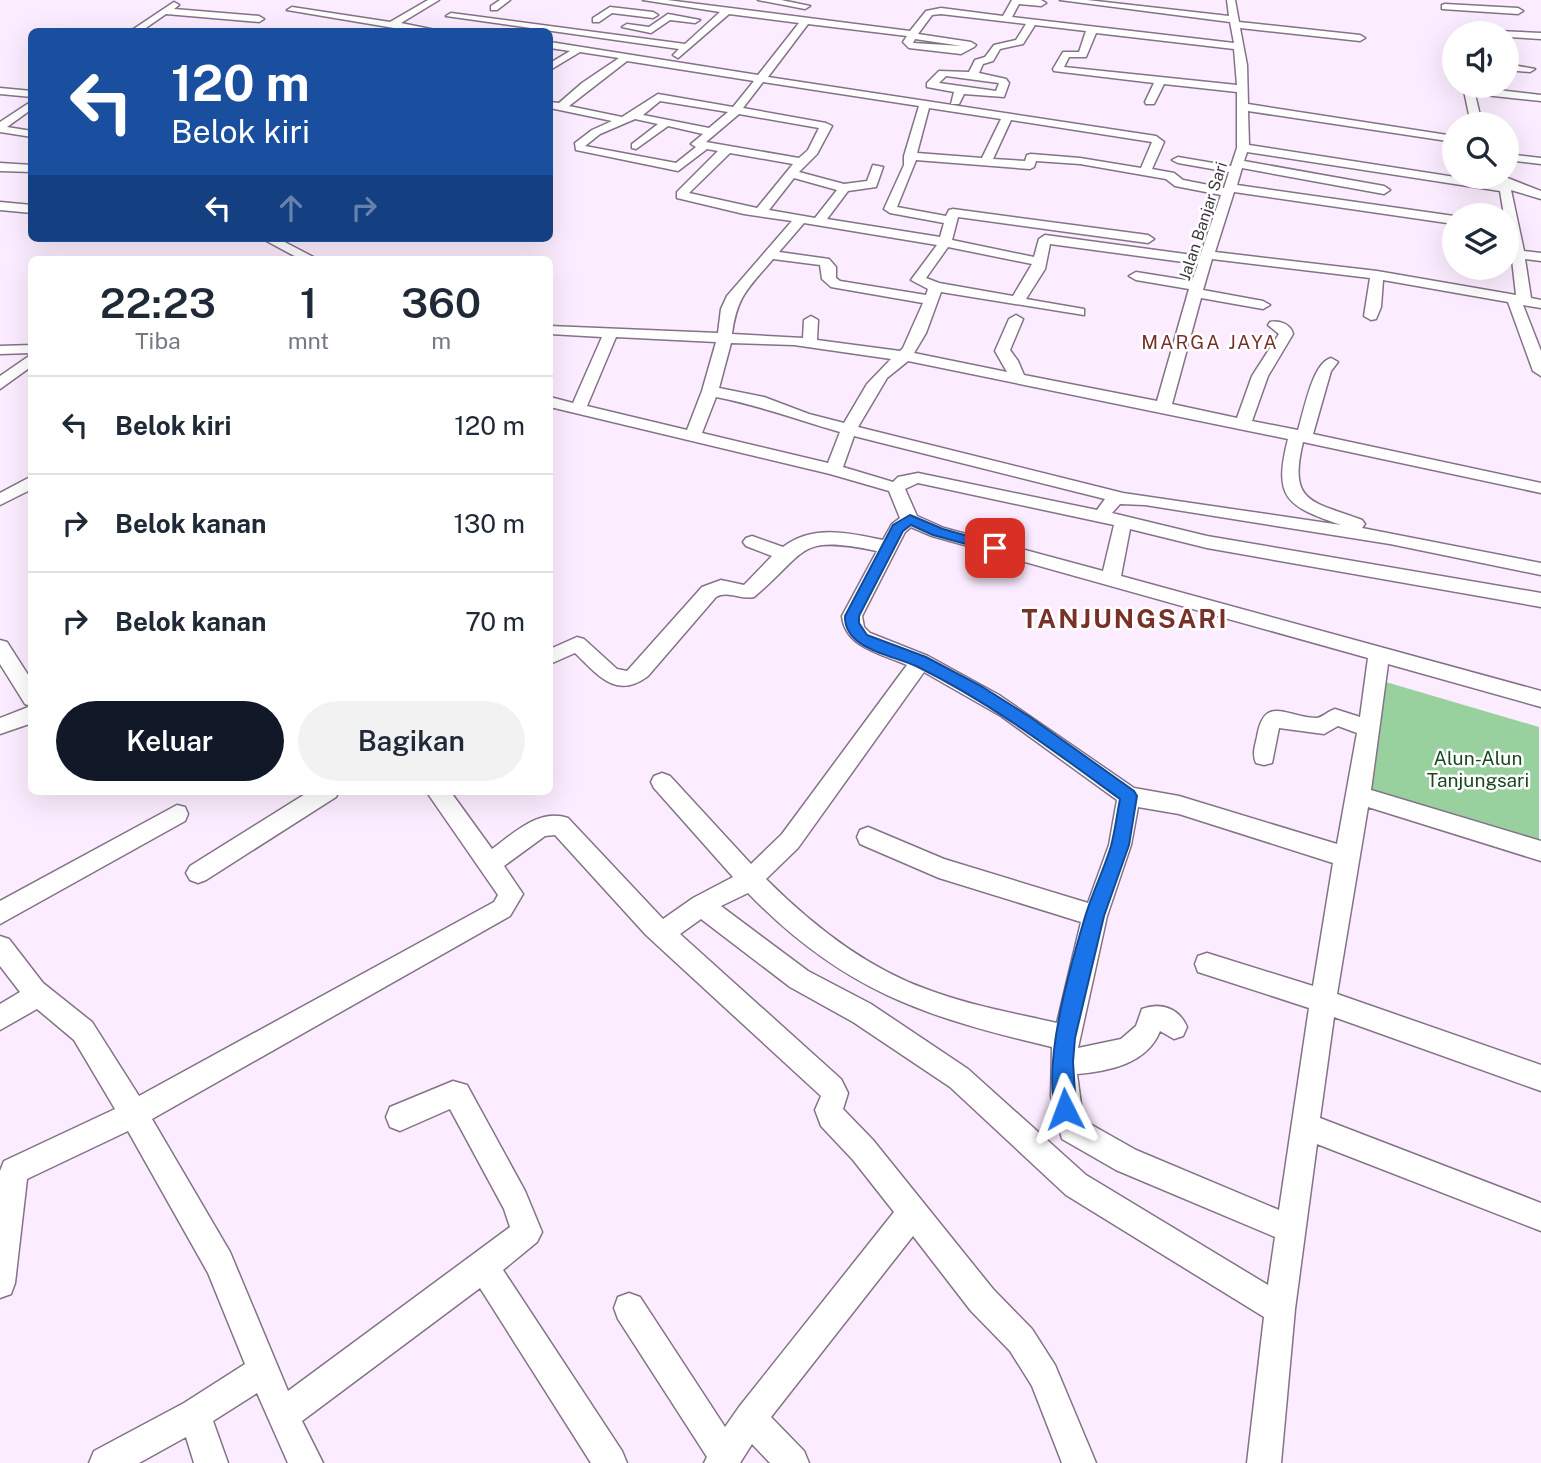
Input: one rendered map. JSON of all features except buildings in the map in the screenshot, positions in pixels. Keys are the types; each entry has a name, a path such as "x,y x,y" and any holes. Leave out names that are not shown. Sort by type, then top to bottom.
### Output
{"street":[{"path":"139,28 181,0"},
{"path":"393,24 435,0"},
{"path":"504,11 493,9 506,0"},
{"path":"647,0 788,20 806,22 912,35 969,42 971,43 967,49 961,51 911,45 908,42 912,35 932,12 1239,47"},
{"path":"762,0 808,3"},
{"path":"1063,0 1106,2 1237,24 1360,38"},
{"name":"Jalan Banjar Sari","path":"1163,407 1197,289 1243,148 1244,107 1237,24 1231,0"},
{"path":"622,24 653,1"},
{"path":"1006,19 1016,1 1041,4"},
{"path":"788,20 808,3"},
{"path":"1445,7 1469,5 1518,11"},
{"path":"1469,5 1483,21"},
{"path":"292,10 417,28"},
{"path":"596,20 610,10 653,15 639,26"},
{"path":"163,11 259,19"},
{"path":"553,47 670,61 727,11"},
{"path":"451,16 539,28"},
{"path":"524,26 539,16"},
{"path":"576,33 590,22 651,30 667,17 714,22"},
{"path":"804,162 697,144 735,112 806,22"},
{"path":"920,55 979,62 989,59 997,47 1020,42 1032,22"},
{"path":"1196,22 1237,24"},
{"path":"1092,29 1083,55 1066,54 1058,69 1160,81 1242,84"},
{"path":"553,30 686,47"},
{"path":"1519,34 1541,36"},
{"path":"553,47 1156,139 1158,142 1145,172"},
{"path":"553,65 575,51"},
{"path":"555,106 625,58"},
{"path":"972,75 979,62"},
{"path":"1519,65 1530,69"},
{"path":"688,77 698,70"},
{"path":"992,111 1000,95 1004,83 1002,81 943,73 919,91 960,90 1000,95"},
{"path":"1190,73 1242,84"},
{"path":"1150,102 1160,81"},
{"path":"953,106 960,90"},
{"path":"0,91 28,94"},
{"path":"703,147 678,167 580,148 579,145 597,132 629,118 663,94 735,112 826,126 804,162 799,164 760,212"},
{"path":"1519,95 1541,98"},
{"path":"910,156 925,104"},
{"path":"555,106 710,132"},
{"path":"0,128 28,107"},
{"path":"1244,107 1366,130 1442,138"},
{"path":"986,162 987,148 1007,116"},
{"path":"12,118 28,120"},
{"path":"636,146 666,123"},
{"path":"0,128 28,133"},
{"path":"913,142 929,143"},
{"path":"1243,148 1366,161 1442,177"},
{"path":"726,150 681,195 760,212 945,242 1041,262"},
{"path":"1170,176 1180,154 1238,167 1384,190"},
{"path":"792,174 844,188 872,184 910,156 1030,165 1031,156 1170,176 1179,183 1442,218"},
{"path":"1519,158 1541,161"},
{"path":"862,166 892,169"},
{"path":"0,167 28,169"},
{"path":"892,169 890,209 950,220"},
{"path":"1427,176 1428,194"},
{"path":"820,220 844,188"},
{"path":"1519,188 1541,195"},
{"path":"0,206 28,213"},
{"path":"934,293 918,280 945,242 953,213 1148,239"},
{"path":"693,436 710,391 724,340 728,309 734,296 801,219"},
{"path":"1018,300 1026,291 1041,262 1050,225"},
{"path":"1045,239 1377,275 1541,304"},
{"path":"281,242 305,256"},
{"path":"1519,254 1541,257"},
{"path":"769,255 824,262 829,267 828,279 836,284 1018,300 1079,312"},
{"path":"1371,316 1377,275"},
{"path":"1136,276 1264,304"},
{"path":"1519,280 1519,300 1541,370"},
{"path":"834,470 839,449 849,429 891,365 905,356 934,293"},
{"path":"1016,318 1002,351 1011,361 1017,377"},
{"path":"810,343 811,320"},
{"path":"1243,424 1252,389 1269,356 1286,334 1286,330 1275,325"},
{"path":"553,330 810,343 905,356 1163,407 1541,488"},
{"path":"579,407 611,334"},
{"path":"0,350 28,349"},
{"path":"0,384 28,361"},
{"path":"1331,362 1324,370 1289,471 1289,482 1297,496 1308,505 1390,538"},
{"path":"710,391 759,400 803,417 956,459 1121,498"},
{"path":"553,403 834,470 896,488"},
{"path":"896,488 909,479 918,478 1101,516 1207,542 1541,600"},
{"path":"0,500 28,483"},
{"path":"896,488 910,520 938,532 1541,699"},
{"path":"1101,516 1115,498 1218,509 1390,538 1541,569"},
{"path":"910,520 898,528 852,616 852,623 861,639 921,661 976,690 1025,721 1129,796 1179,804 1346,856"},
{"path":"1111,579 1123,522"},
{"path":"553,652 577,644 611,676 630,679 642,671 709,592 721,586 747,592 785,554 808,540 823,536 889,547"},
{"path":"752,542 785,554"},
{"path":"0,647 28,692"},
{"path":"1264,1463 1280,1309 1323,1001 1346,856 1359,795 1379,654"},
{"path":"662,933 701,905 749,881 800,830 921,661"},
{"path":"0,726 28,716"},
{"path":"1264,757 1270,722 1274,719 1324,726 1335,717 1368,728"},
{"path":"662,782 749,881 836,954 879,981 1090,1061 1131,1047 1146,1033 1152,1018 1165,1019 1174,1027"},
{"path":"198,873 322,795"},
{"path":"0,1283 7,1173 134,1114 502,909 511,894 440,795"},
{"path":"1359,795 1541,851"},
{"path":"1129,796 1120,845 1095,916 1064,1050 1065,1109 1072,1129 1126,1160 1293,1230"},
{"path":"0,913 177,814"},
{"path":"491,863 540,827 560,825 662,933 832,1088 835,1093 829,1110 831,1115 863,1150 982,1300 1021,1340 1044,1376 1079,1463"},
{"path":"868,837 952,872 1095,916"},
{"path":"701,905 799,979 862,1013 959,1078 1076,1185 1280,1309"},
{"path":"0,947 38,995 83,1031 134,1114 219,1263 282,1416 306,1463"},
{"path":"1207,964 1323,1001 1541,1078"},
{"path":"0,1018 38,995"},
{"path":"282,1416 319,1385 484,1267 527,1231 514,1201 457,1095 453,1094 400,1117"},
{"path":"1306,1126 1541,1217"},
{"path":"629,1308 724,1460 750,1418 913,1212"},
{"path":"484,1267 610,1463"},
{"path":"106,1463 195,1414 263,1371"},
{"path":"195,1414 211,1463"},
{"path":"750,1418 792,1463"}],"green space":[{"name":"Alun-Alun Tanjungsari","path":"1379,680 1539,727 1539,849 1364,792"}],"district":[{"name":"MARGA JAYA","path":"1210,342"},
{"name":"TANJUNGSARI","path":"1125,618"}],"route":[{"path":"995,548 938,532 910,520 898,528 852,616 852,623 861,639 921,661 976,690 1025,721 1129,796 1120,845 1095,916 1066,1038 1063,1062 1065,1109"}]}
